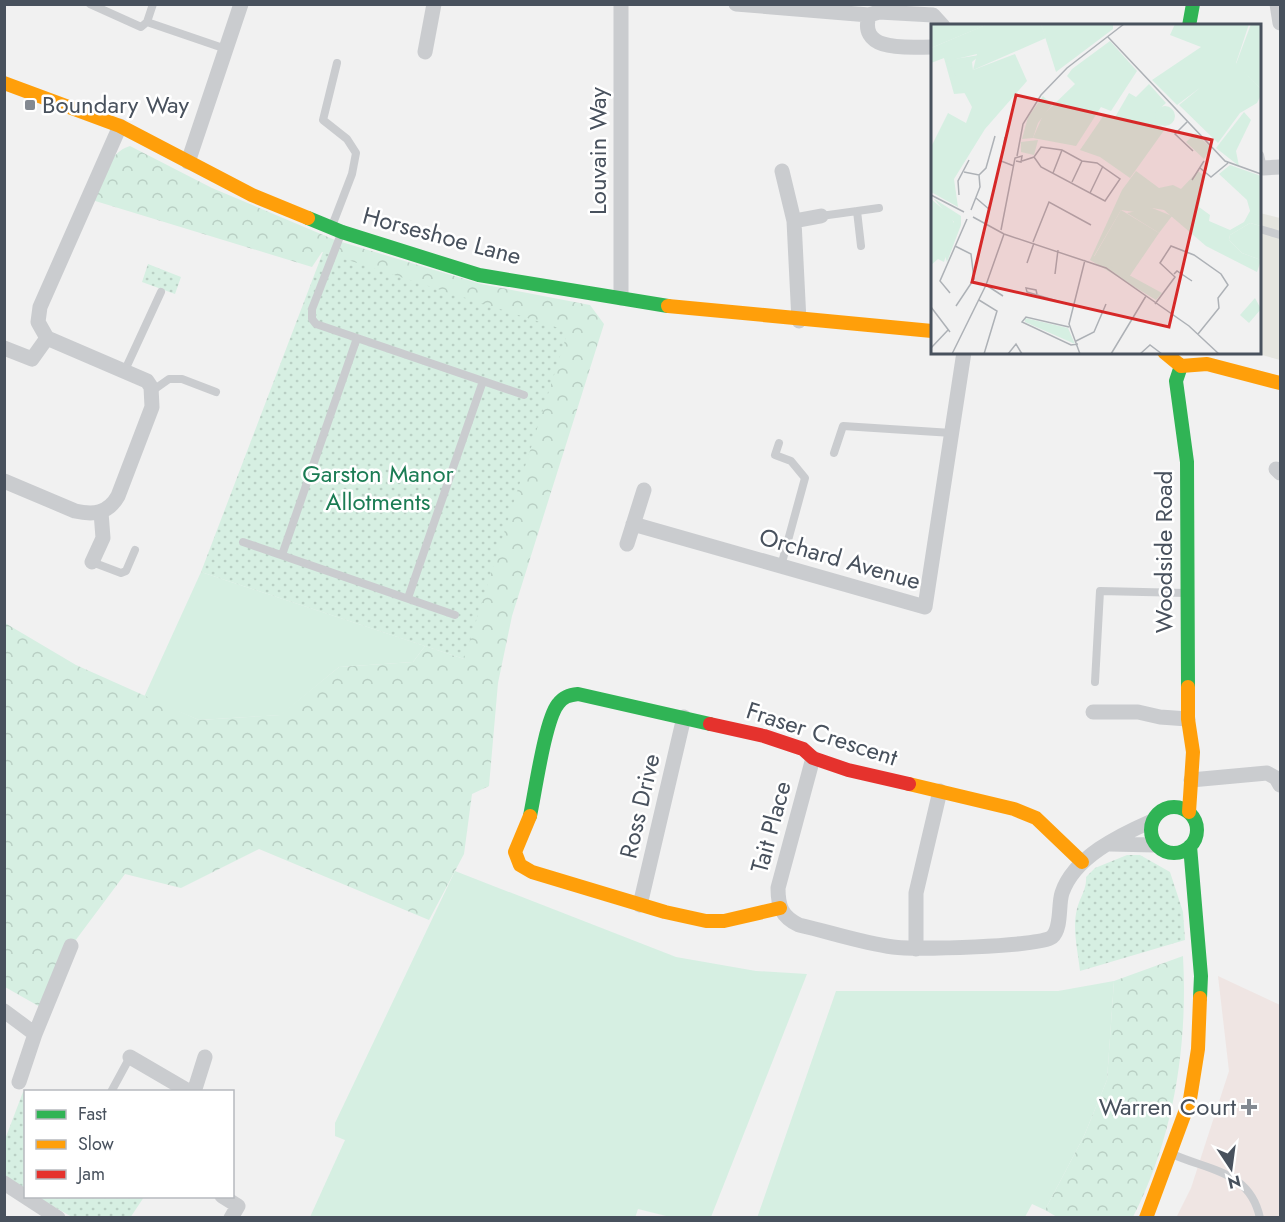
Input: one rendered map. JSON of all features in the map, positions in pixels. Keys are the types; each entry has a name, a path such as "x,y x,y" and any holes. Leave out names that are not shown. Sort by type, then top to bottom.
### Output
{"street":[{"path":"188,162 241,4"},
{"path":"425,52 434,4"},
{"name":"Louvain Way","path":"621,4 621,298"},
{"path":"736,4 869,15 879,12 933,15 941,24"},
{"path":"1190,24 1193,4"},
{"path":"1277,4 1281,23"},
{"path":"869,15 868,33 871,39 878,44 931,46"},
{"name":"Horseshoe Lane","path":"4,83 120,126 252,195 337,230 479,275 693,310 931,331"},
{"path":"4,481 75,511 87,514 101,512 112,506 118,496 152,406 152,390 147,381 46,338 38,322 40,308 120,126"},
{"path":"1261,161 1281,167"},
{"path":"782,171 794,221 799,321"},
{"path":"794,221 821,216"},
{"path":"4,348 32,359 46,338"},
{"name":"Orchard Avenue","path":"633,524 925,607 964,354"},
{"path":"1166,354 1181,366 1207,364 1281,383"},
{"name":"Woodside Road","path":"1181,366 1176,381 1187,462 1188,719 1189,739 1193,752 1189,812"},
{"path":"627,544 644,490"},
{"path":"92,562 103,538 101,512"},
{"name":"Fraser Crescent","path":"640,905 531,872 516,859 516,846 530,817 543,750 556,706 566,696 578,694 764,736 803,749 813,758 848,770 1014,809 1036,818 1082,862"},
{"path":"1093,712 1138,712 1160,717 1188,719"},
{"name":"Ross Drive","path":"640,905 684,717"},
{"name":"Woodside Road","path":"1164,808 1176,792 1183,751 1189,739"},
{"name":"Tait Place","path":"780,908 778,888 813,758"},
{"path":"1191,780 1268,774 1276,777 1281,785"},
{"path":"916,949 916,893 940,791"},
{"path":"640,905 706,921 724,921 780,908 789,920 799,925 891,947 916,949 1030,943 1051,937 1057,930 1063,891 1082,862 1098,849 1110,844 1120,834 1152,821 1164,808 1177,807 1189,812 1197,829 1190,846 1194,871 1191,883 1201,976 1198,1049 1190,1099 1146,1218"},
{"path":"1152,821 1150,829 1155,844"},
{"path":"1110,844 1155,844 1171,853 1191,883"},
{"path":"1171,853 1178,853 1190,846"},
{"path":"19,1082 34,1034 71,946"},
{"path":"4,1011 34,1034"},
{"path":"130,1057 188,1090"},
{"path":"193,1090 205,1057"},
{"path":"4,1183 24,1196"},
{"path":"27,1198 58,1218"},
{"path":"224,1198 237,1206 231,1218"}],"lane":[{"path":"90,4 141,27 147,22 153,4"},
{"path":"147,22 226,49"},
{"path":"337,63 323,120 347,139 356,153 337,230 311,314 316,324 524,395"},
{"path":"821,216 879,208"},
{"path":"857,211 861,246"},
{"path":"1261,229 1281,235"},
{"path":"125,370 161,292"},
{"path":"282,555 357,338"},
{"path":"152,390 168,379 182,379 216,392"},
{"path":"408,598 483,381"},
{"path":"834,453 843,426 952,433"},
{"path":"779,443 776,455 791,461 806,478 781,566"},
{"path":"243,542 455,615"},
{"path":"92,562 121,573 126,571 135,550"},
{"path":"1095,682 1100,591 1187,593"},
{"path":"112,1090 130,1057"},
{"path":"1170,1153 1241,1182 1252,1193 1260,1218"}],"shaded area":[{"path":"1261,213 1280,218 1280,360 1259,354 1261,354"},
{"name":"Warren Court","path":"1218,976 1280,1005 1280,1218 1176,1218 1191,1188 1229,1071"}],"green space":[{"path":"130,146 212,188 335,240 481,284 590,305 604,324 512,616 498,683 489,786 472,794 464,854 429,920 259,849 181,888 125,874 75,941 42,1008 5,987 5,623 76,665 199,720 280,715 339,667 413,662 425,646 464,659 335,256 322,252 312,267 92,200 111,161 122,149"},
{"name":"Garston Manor Allotments","path":"323,252 568,331 464,659 201,572"},
{"path":"148,264 181,277 175,294 142,282"},
{"path":"201,572 425,646 413,662 339,667 281,715 199,720 144,697"},
{"path":"1127,855 1140,855 1170,872 1183,912 1185,940 1080,971 1075,924 1086,877 1095,868"},
{"path":"455,871 676,957 756,971 807,974 711,1217 670,1217 638,1209 635,1218 310,1217 345,1140 335,1136 335,1123"},
{"path":"1183,956 1183,1023 1175,1090 1159,1155 1133,1217 1057,1217 1045,1210 1084,1136 1107,1080 1114,981"},
{"path":"1114,981 1107,1080 1084,1136 1045,1210 1032,1204 1025,1217 757,1218 836,991 1058,991"},
{"path":"24,1092 24,1188 5,1176 4,1142"},
{"path":"39,1198 143,1198 130,1218 72,1217"}],"traffic: fast":[{"path":"1189,24 1193,4"},
{"path":"308,218 342,232 479,275 668,306"},
{"path":"1181,366 1176,381 1187,462 1188,687"},
{"path":"530,816 549,725 553,712 566,697 578,694 710,724"},
{"path":"1179,807 1191,813 1196,821 1197,830 1196,839 1191,847 1183,852 1169,853 1157,847 1152,839 1151,825 1157,813 1165,808 1179,807"},
{"path":"1190,846 1201,976 1200,998"}],"traffic: slow":[{"path":"4,83 120,126 252,195 308,218"},
{"path":"668,306 931,331"},
{"path":"1166,354 1181,366 1207,364 1280,383"},
{"path":"1188,687 1188,719 1193,752 1189,812"},
{"path":"909,784 1014,809 1036,818 1082,862"},
{"path":"530,816 515,852 520,865 532,872 665,912 706,921 724,921 780,908"},
{"path":"1146,1218 1190,1099 1198,1049 1200,998"}],"traffic: jam":[{"path":"710,724 764,736 803,749 813,758 848,770 909,784"}],"place":[{"name":"Boundary Way","path":"30,105"},
{"name":"Warren Court","path":"1249,1107"}]}
